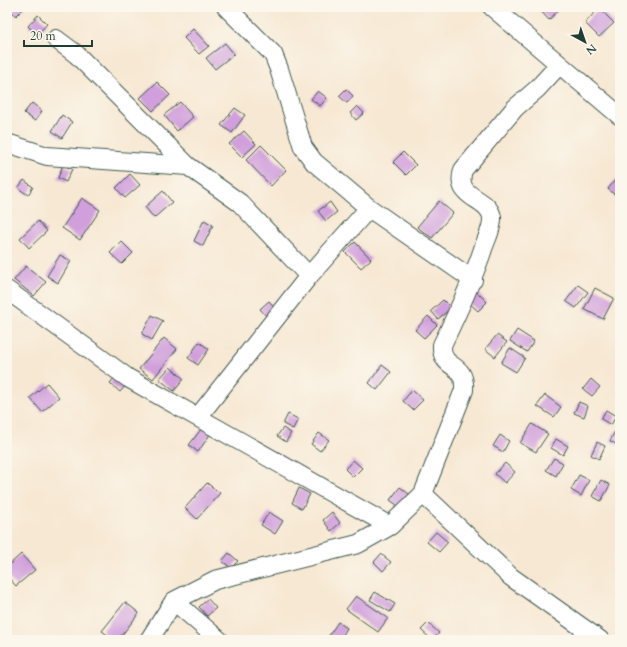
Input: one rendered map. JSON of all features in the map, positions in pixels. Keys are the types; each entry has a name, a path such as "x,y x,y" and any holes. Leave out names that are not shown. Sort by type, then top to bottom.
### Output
{"street":[{"path":"226,7 272,54 279,70 303,147 314,162 369,208 472,280"},
{"path":"492,7 620,116"},
{"path":"56,39 76,54 188,166 240,203 309,276"},
{"path":"149,640 174,601 216,580 358,544 390,526 423,494 464,390 465,379 462,372 444,360 442,345 472,280 491,227 492,218 490,211 461,187 460,180 462,170 515,108 537,89 559,64"},
{"path":"7,143 47,156 188,166"},
{"path":"198,417 309,276 369,208"},
{"path":"7,290 128,378 390,526"},
{"path":"423,494 511,577 600,640"},
{"path":"174,601 219,640"}],"building":[{"path":"7,7 25,7 16,16"},
{"path":"537,7 561,7 549,20"},
{"path":"599,8 614,23 599,37 585,23"},
{"path":"38,15 47,24 37,35 28,26"},
{"path":"193,29 209,46 199,54 184,38"},
{"path":"225,43 234,54 215,69 206,58"},
{"path":"157,82 170,95 153,111 140,98"},
{"path":"346,89 353,96 347,103 339,96"},
{"path":"318,91 327,98 320,106 311,99"},
{"path":"180,102 193,117 177,131 164,115"},
{"path":"32,103 42,111 35,121 24,113"},
{"path":"357,106 364,113 356,120 350,113"},
{"path":"235,108 245,115 232,133 221,125"},
{"path":"62,115 72,122 62,138 52,131"},
{"path":"244,131 256,144 242,157 229,144"},
{"path":"261,145 286,170 271,186 246,160"},
{"path":"403,152 416,165 406,175 393,162"},
{"path":"63,165 72,169 66,182 58,178"},
{"path":"130,174 140,185 125,198 116,188"},
{"path":"24,180 33,187 28,195 18,188"},
{"path":"615,180 620,184 620,199 608,189"},
{"path":"163,191 172,202 154,218 145,207"},
{"path":"82,198 100,210 80,240 62,228"},
{"path":"439,201 453,213 432,238 417,227"},
{"path":"330,202 337,212 326,221 318,211"},
{"path":"204,220 213,225 203,246 194,241"},
{"path":"38,221 47,231 29,248 20,238"},
{"path":"121,241 133,253 122,264 110,253"},
{"path":"355,242 371,259 361,268 345,252"},
{"path":"60,255 71,261 58,283 47,276"},
{"path":"26,266 46,282 34,296 14,280"},
{"path":"578,285 588,292 576,308 566,301"},
{"path":"595,288 614,298 603,319 584,309"},
{"path":"477,292 487,302 478,311 468,302"},
{"path":"443,300 451,308 438,319 431,311"},
{"path":"269,301 278,311 269,319 260,309"},
{"path":"152,315 163,321 152,340 142,334"},
{"path":"428,316 437,325 424,338 415,330"},
{"path":"517,330 534,341 527,352 510,341"},
{"path":"497,335 507,342 495,357 485,349"},
{"path":"164,338 177,349 153,379 139,369"},
{"path":"199,342 209,349 198,365 188,358"},
{"path":"510,348 525,358 516,372 501,363"},
{"path":"382,365 391,372 377,390 369,383"},
{"path":"170,367 184,379 174,391 159,379"},
{"path":"117,375 128,383 120,392 110,383"},
{"path":"591,379 600,387 592,396 583,389"},
{"path":"47,383 59,397 42,412 30,398"},
{"path":"412,390 423,400 413,410 403,401"},
{"path":"545,395 561,407 554,417 537,406"},
{"path":"579,402 588,406 584,417 574,413"},
{"path":"606,410 616,416 611,425 601,419"},
{"path":"288,414 298,419 293,429 283,424"},
{"path":"205,424 213,430 198,452 189,445"},
{"path":"532,424 548,434 536,452 520,443"},
{"path":"283,428 291,433 286,442 277,436"},
{"path":"615,431 620,434 620,446 610,441"},
{"path":"319,433 329,440 320,451 311,444"},
{"path":"500,435 509,441 503,452 493,446"},
{"path":"556,439 568,446 563,455 551,448"},
{"path":"597,442 605,446 599,459 591,455"},
{"path":"554,458 563,463 556,476 546,470"},
{"path":"353,460 362,468 353,477 345,469"},
{"path":"505,463 515,472 505,483 495,474"},
{"path":"579,475 589,480 581,496 571,490"},
{"path":"601,480 610,485 601,501 592,496"},
{"path":"207,483 220,493 197,519 185,508"},
{"path":"400,487 414,498 405,511 390,500"},
{"path":"299,488 310,494 302,509 292,503"},
{"path":"269,512 283,521 275,534 261,525"},
{"path":"332,512 340,523 331,531 323,520"},
{"path":"436,532 448,542 439,552 427,542"},
{"path":"229,553 238,561 231,568 222,561"},
{"path":"21,554 35,570 16,586 7,576 7,567"},
{"path":"381,554 391,562 383,571 374,562"},
{"path":"375,592 395,604 390,612 370,600"},
{"path":"356,596 388,618 378,632 346,609"},
{"path":"208,599 216,608 207,616 199,607"},
{"path":"125,602 139,613 118,640 114,640 102,631"},
{"path":"338,622 347,628 340,640 326,640"},
{"path":"428,623 439,633 432,640 421,630"}]}
